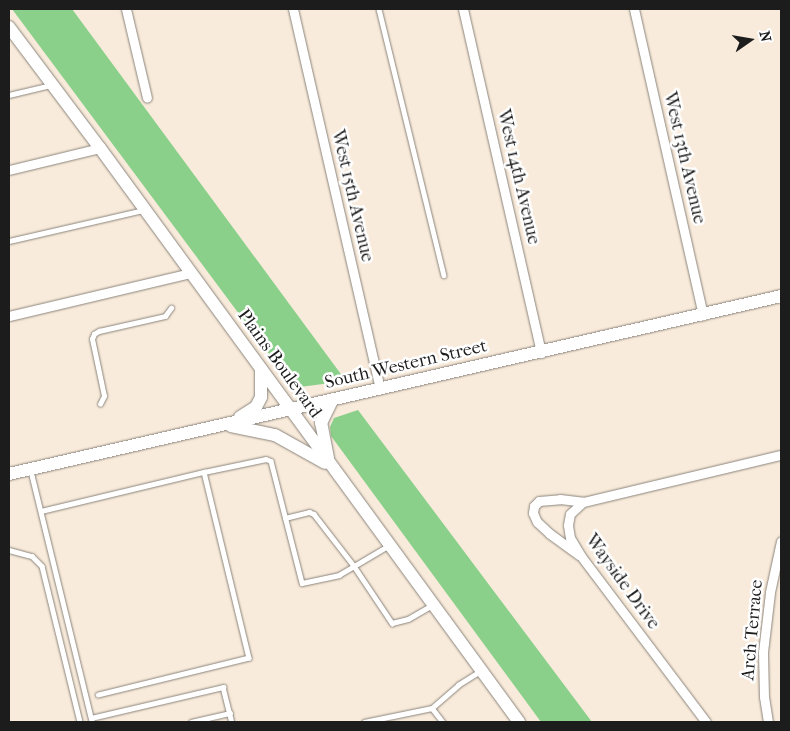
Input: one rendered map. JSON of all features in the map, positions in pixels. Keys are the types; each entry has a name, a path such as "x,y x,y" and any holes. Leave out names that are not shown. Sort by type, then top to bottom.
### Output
{"main road":[{"name":"Plains Boulevard","path":"9,27 100,148 331,467 519,722"},
{"name":"South Western Street","path":"9,474 380,390 781,296"},
{"path":"224,425 245,415 256,407 261,397 261,369"},
{"path":"331,467 321,423 332,400"},
{"path":"224,425 275,435 331,467"}],"street":[{"path":"126,9 147,98"},
{"name":"West 15th Avenue","path":"293,9 380,390"},
{"name":"West 14th Avenue","path":"463,9 541,352"},
{"name":"West 13th Avenue","path":"634,9 703,315"},
{"path":"9,170 100,148"},
{"path":"9,316 191,273"},
{"path":"581,556 549,533 538,522 533,513 534,506 540,501 560,499 583,502 781,455"},
{"name":"Wayside Drive","path":"583,502 570,514 568,525 570,538 581,556 706,722"},
{"name":"Arch Terrace","path":"768,722 764,697 763,652 770,592 781,541"}],"lane":[{"path":"379,9 444,275"},
{"path":"9,95 52,85"},
{"path":"9,241 144,210"},
{"path":"100,404 104,396 92,339 94,334 99,331 165,316 171,308"},
{"path":"41,510 266,459 270,461 302,583 339,574 390,546"},
{"path":"30,469 91,720 223,687 232,722"},
{"path":"98,695 249,658 204,472"},
{"path":"285,518 309,512 314,514 354,566 392,623 408,619 433,604"},
{"path":"9,550 32,556 42,566 80,722"},
{"path":"364,722 432,708 458,685 481,670"},
{"path":"432,708 443,722"},
{"path":"192,722 230,713"}],"green space":[{"path":"12,9 72,9 346,381 300,387 289,381"},
{"path":"358,410 592,722 541,722 331,436 330,427 334,418"}]}
